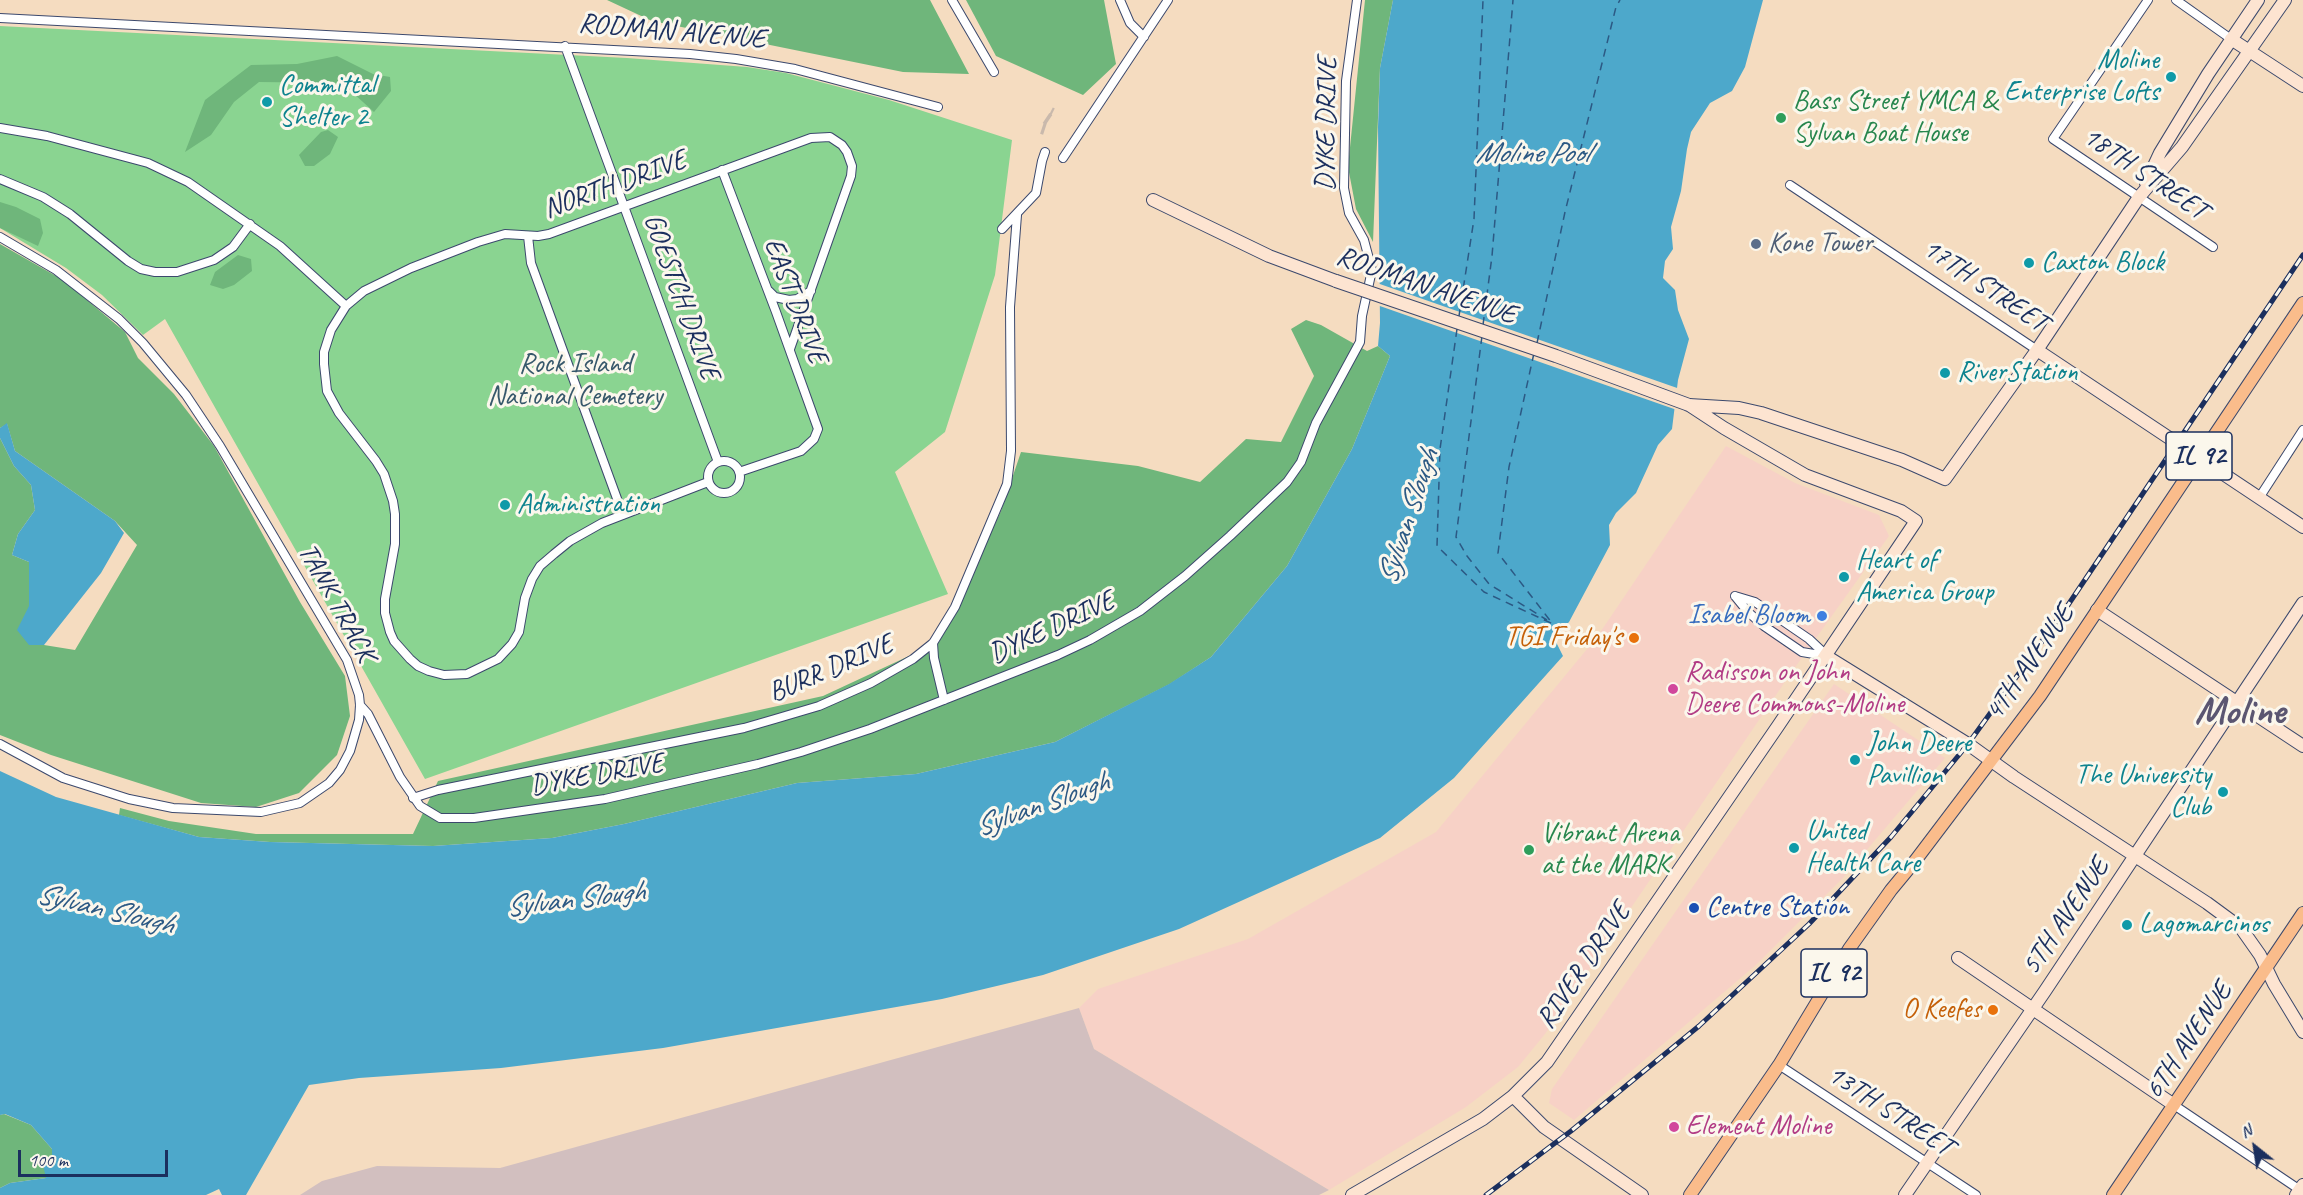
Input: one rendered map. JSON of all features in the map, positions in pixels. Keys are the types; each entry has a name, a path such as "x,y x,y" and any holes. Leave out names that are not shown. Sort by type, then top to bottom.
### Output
{"main road":[{"name":"4TH AVENUE","path":"1690,1195 1779,1065 1849,949 2040,696 2303,303"},
{"name":"6TH AVENUE","path":"2113,1195 2303,913"}],"street":[{"path":"952,0 994,72"},
{"path":"1120,0 1130,23 1144,37"},
{"path":"1063,158 1168,0"},
{"name":"DYKE DRIVE","path":"360,705 368,714 413,798 432,815 456,819 605,800 790,755 870,729 1058,655 1090,640 1140,611 1185,576 1287,482 1301,462 1316,423 1360,342 1362,316 1372,270 1364,240 1349,213 1344,188 1346,81 1357,0"},
{"name":"18TH STREET","path":"2148,0 2053,139 2213,247"},
{"path":"2176,0 2303,86"},
{"path":"1689,405 1754,411 1902,460 1945,479 2037,350 2139,197 2171,134 2258,0"},
{"path":"2139,197 2182,147 2285,0"},
{"name":"RODMAN AVENUE","path":"0,18 690,54 770,64 938,107"},
{"name":"GOESTCH DRIVE","path":"565,46 718,462"},
{"path":"0,128 47,136 148,163 188,182 280,246 346,306 336,319 327,340 324,364 325,381 327,391 339,413 376,461 388,487 395,514 395,529 385,613 394,641 418,666 444,675 455,675 478,670 498,659 512,644 519,632 525,598 540,566 586,531 623,514 708,482"},
{"name":"NORTH DRIVE","path":"346,306 355,297 379,283 478,242 505,234 528,236 549,234 623,205 822,136 836,140 842,145 851,160 851,176 811,290"},
{"path":"1002,229 1036,193 1046,152"},
{"name":"EAST DRIVE","path":"722,170 818,429 818,434 808,447 801,451 739,472"},
{"path":"0,179 43,196 70,214 128,261 155,272 177,272 214,260 233,246 250,224"},
{"name":"17TH STREET","path":"1790,185 2303,527"},
{"name":"RODMAN AVENUE","path":"1153,200 1269,256 1689,405"},
{"name":"BURR DRIVE","path":"413,798 438,790 744,728 819,706 871,684 913,659 933,643 944,629 959,598 1004,491 1008,475 1011,451 1010,307 1017,215"},
{"path":"528,236 531,262 623,514"},
{"name":"TANK TRACK","path":"0,237 56,270 119,320 149,350 186,395 220,446 347,660 360,705 355,737 340,771 311,797 300,803 272,811 229,812 173,808 129,799 63,778 0,744"},
{"path":"766,289 775,297 789,300 797,299 811,290"},
{"path":"790,349 811,290"},
{"name":"RIVER DRIVE","path":"1352,1195 1483,1119 1513,1096 1553,1054 1916,521 1901,512 1800,472 1724,429 1689,405"},
{"path":"2259,498 2303,430"},
{"path":"718,462 733,464 739,472 740,482 729,493 719,493 710,487 708,472 718,462"},
{"path":"1826,656 1802,652 1764,626 1735,596 1755,602 1809,639 1826,656 1991,760 2241,928 2260,955 2303,1032"},
{"name":"5TH AVENUE","path":"1905,1195 2136,856 2303,603"},
{"path":"2097,610 2303,746"},
{"path":"933,643 933,658 944,700"},
{"path":"1958,958 2300,1190"},
{"name":"13TH STREET","path":"1779,1065 1976,1195"},
{"path":"1513,1096 1544,1127 1642,1195"}],"shaded area":[{"path":"1726,446 1795,483 1879,515 1889,536 1791,673 1545,1034 1518,1067 1466,1107 1329,1190 1094,1049 1079,1008 1098,989 1248,939 1436,832 1597,637"},
{"path":"1834,684 1945,758 1842,879 1757,964 1574,1120 1549,1103 1552,1089"},
{"path":"1079,1008 1094,1049 1329,1190 1319,1195 300,1195 322,1181 377,1166 500,1168"}],"green space":[{"path":"607,0 930,0 969,74 903,72 652,21"},
{"path":"966,0 1104,0 1116,64 1083,95 996,56"},
{"path":"1365,0 1393,0 1380,68 1373,242 1356,209 1348,167"},
{"name":"Rock Island National Cemetery","path":"0,26 627,58 747,67 786,73 889,100 1012,140 995,275 945,432 895,472 948,594 425,779 165,319 143,335 102,295 66,268 0,228"},
{"path":"337,56 373,74 390,77 391,91 374,112 342,83 259,82 234,102 211,135 185,152 205,100 251,65 297,64"},
{"path":"328,130 338,137 330,154 314,166 305,166 299,155 321,132"},
{"path":"0,202 40,219 43,233 38,246 0,228"},
{"path":"0,244 63,280 125,332 138,358 174,394 214,446 300,602 345,676 350,716 337,755 299,793 256,807 201,803 51,755 0,735 0,438 14,466 31,485 35,510 18,534 12,555 29,562 29,645 75,650 137,545 115,521 15,451 7,424 0,428"},
{"path":"238,255 251,259 252,271 234,285 223,289 210,285 215,272"},
{"path":"1306,320 1321,325 1367,351 1378,346 1390,356 1352,449 1287,566 1211,657 1170,684 1055,742 916,774 797,783 624,824 552,838 433,846 270,842 199,837 119,815 120,808 169,821 256,834 413,834 438,781 823,696 939,642 1001,511 1021,452 1138,466 1200,482 1246,439 1281,442 1314,376 1291,329"},
{"path":"4,1114 31,1125 52,1149 52,1162 46,1178 10,1183 0,1188 0,1115"}],"water":[{"name":"Moline Pool","path":"1393,0 1763,0 1745,67 1732,91 1710,103 1691,132 1687,149 1681,191 1671,227 1673,249 1665,261 1663,278 1675,290 1678,310 1689,339 1678,380 1672,429 1658,445 1636,493 1616,513 1609,525 1610,545 1556,642 1563,656 1454,778 1380,838 1179,929 1043,975 942,999 663,1048 501,1068 359,1078 309,1085 246,1195 222,1195 219,1189 206,1195 0,1195 0,1188 10,1183 46,1178 43,1165 52,1162 52,1149 31,1125 5,1114 0,1115 0,771 56,797 199,837 270,842 433,846 552,838 624,824 797,783 916,774 1055,742 1169,684 1211,657 1287,566 1352,449 1390,356 1378,346 1380,323 1378,127 1380,68"},
{"path":"7,423 15,451 115,521 124,533 101,573 44,645 29,645 17,630 29,606 29,562 12,555 18,534 35,510 31,485 14,466 0,438 0,428"}],"pier":[{"path":"1377,283 1680,389 1677,410 1377,305"}],"ferry route":[{"path":"1459,316 1474,219 1483,0"},
{"path":"1483,325 1492,256 1513,0"},
{"path":"1537,343 1565,212 1616,7 1620,0"},
{"path":"1457,329 1440,449 1437,546 1484,592 1553,624"},
{"path":"1482,336 1456,537 1467,556 1489,584 1547,620"},
{"path":"1534,353 1509,467 1498,553 1552,623"}],"railway":[{"path":"1486,1195 1571,1131 1699,1026 1809,924 1891,837 1968,744 2066,608 2303,255"}],"place":[{"name":"Moline Enterprise Lofts","path":"2171,77"},
{"name":"Committal Shelter 2","path":"267,102"},
{"name":"Bass Street YMCA & Sylvan Boat House","path":"1781,118"},
{"name":"Kone Tower","path":"1756,244"},
{"name":"Caxton Block","path":"2029,263"},
{"name":"RiverStation","path":"1945,373"},
{"name":"Administration","path":"505,505"},
{"name":"Heart of America Group","path":"1844,577"},
{"name":"Isabel Bloom","path":"1822,616"},
{"name":"TGI Friday's","path":"1634,638"},
{"name":"Radisson on John Deere Commons-Moline","path":"1673,689"},
{"name":"John Deere Pavillion","path":"1855,760"},
{"name":"The University Club","path":"2223,792"},
{"name":"United Health Care","path":"1794,848"},
{"name":"Vibrant Arena at the MARK","path":"1529,850"},
{"name":"Centre Station","path":"1694,908"},
{"name":"Lagomarcinos","path":"2127,925"},
{"name":"O Keefes","path":"1993,1010"},
{"name":"Element Moline","path":"1674,1127"}],"district":[{"name":"Moline","path":"2240,713"}],"water label":[{"name":"Sylvan Slough","path":"1409,517"},
{"name":"Sylvan Slough","path":"1042,805"},
{"name":"Sylvan Slough","path":"575,900"},
{"name":"Sylvan Slough","path":"105,910"}]}
